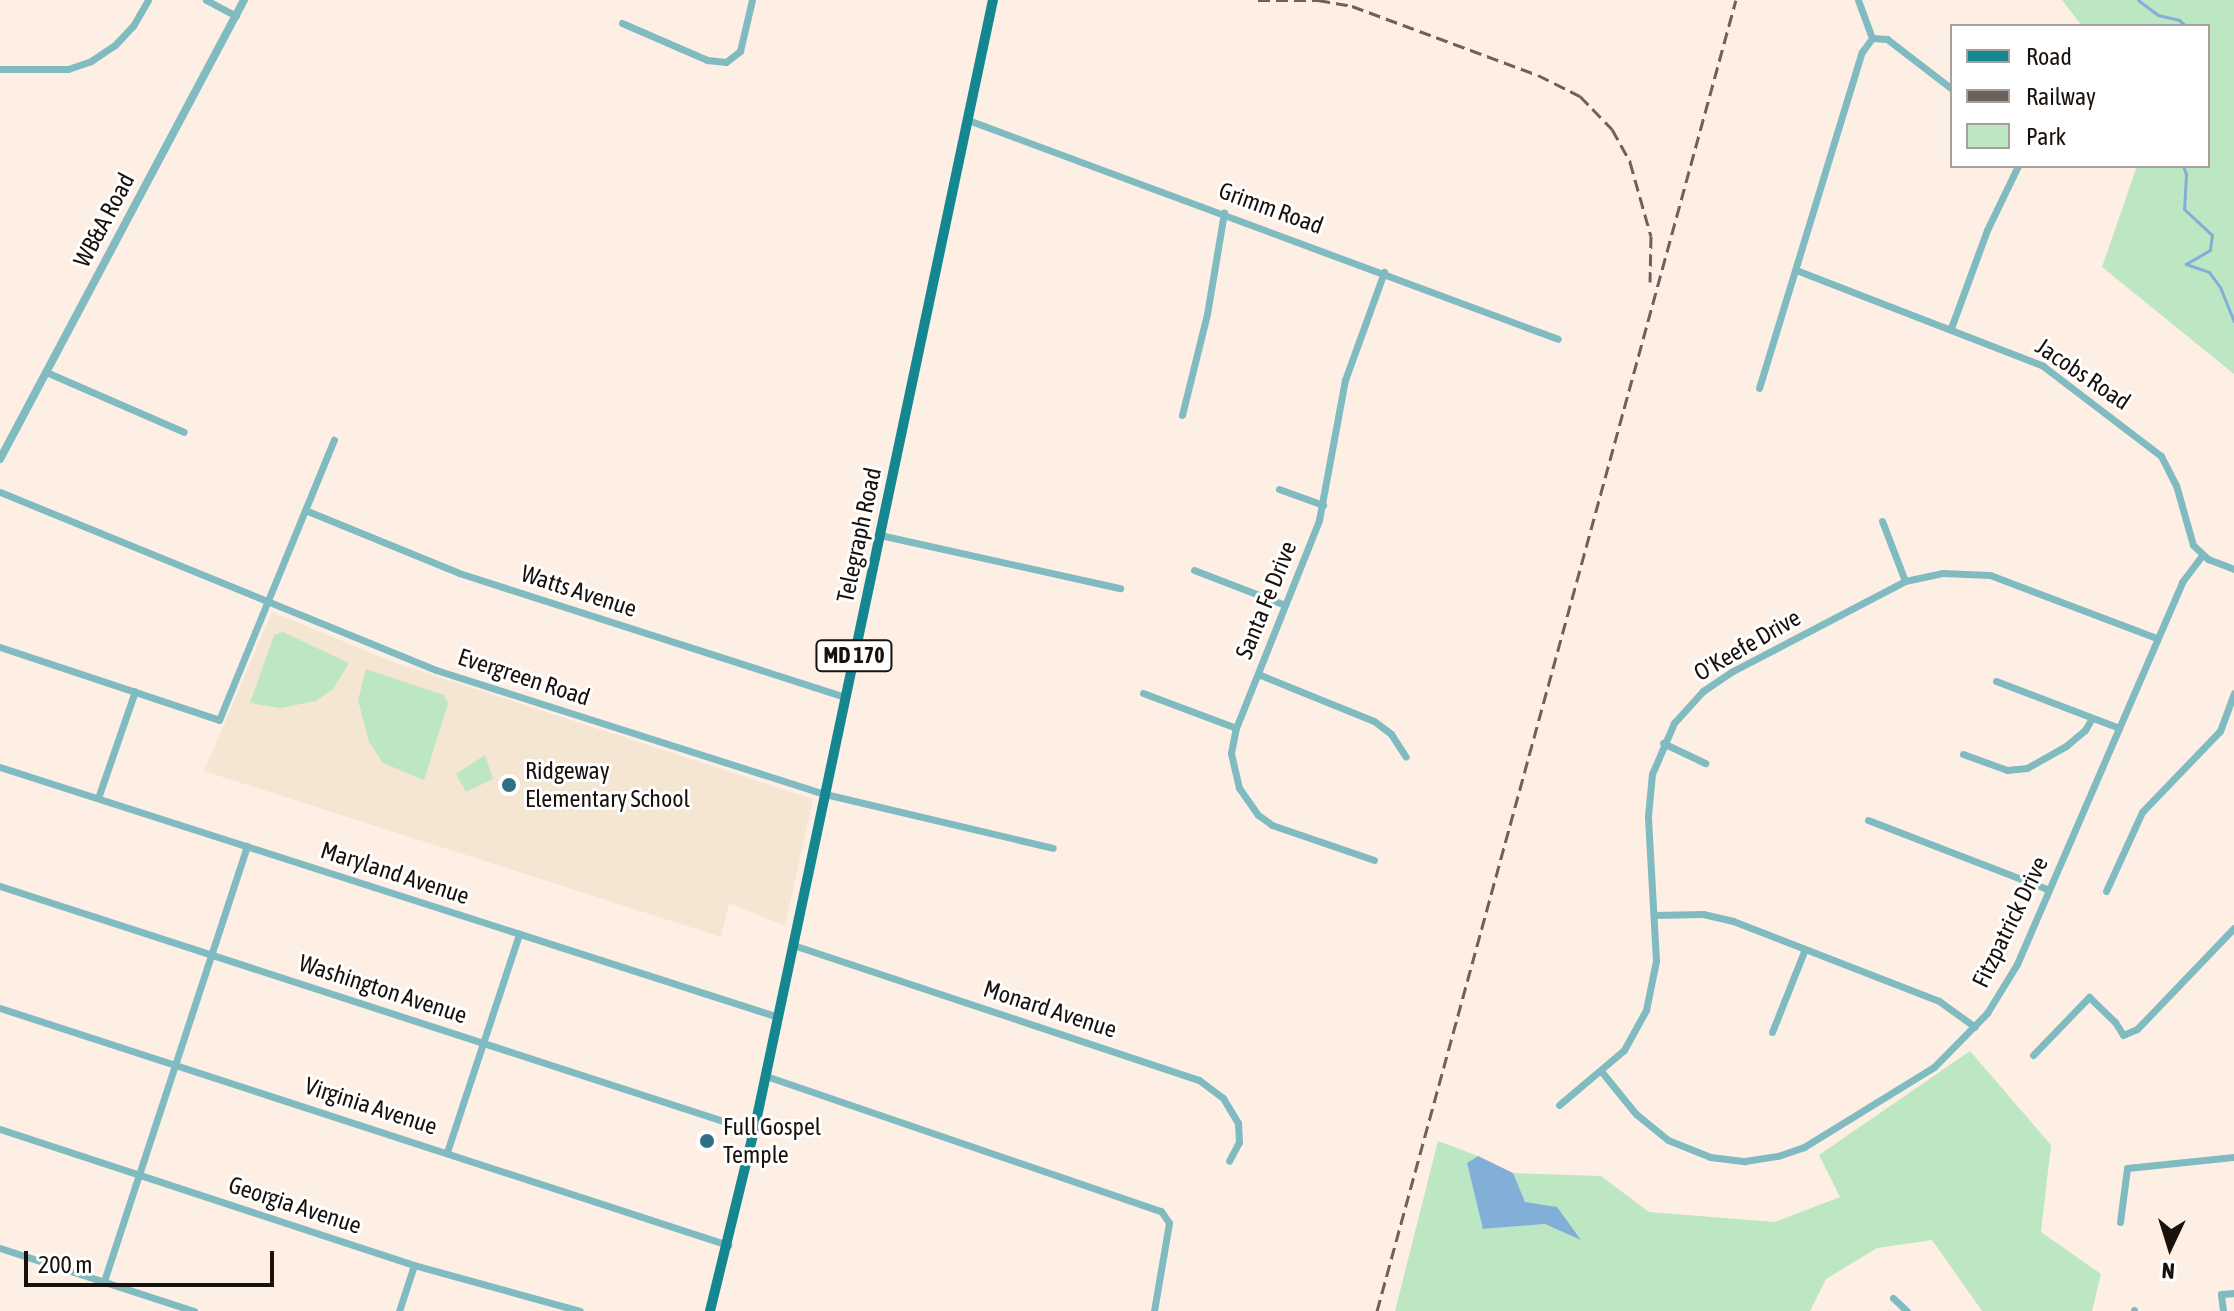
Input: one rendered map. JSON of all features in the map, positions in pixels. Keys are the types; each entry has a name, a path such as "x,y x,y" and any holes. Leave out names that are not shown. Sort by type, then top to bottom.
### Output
{"main road":[{"name":"Telegraph Road","path":"710,1311 766,1076 993,0"}],"street":[{"path":"0,69 68,69 91,61 115,45 133,26 148,0"},
{"path":"206,0 236,16"},
{"name":"WB&A Road","path":"0,459 244,0"},
{"path":"622,23 707,60 726,62 740,51 752,0"},
{"path":"1858,0 1872,38"},
{"path":"1872,38 1887,39 1950,87"},
{"path":"1759,388 1862,52 1872,38"},
{"name":"Grimm Road","path":"968,120 1224,212 1558,339"},
{"path":"1951,328 1987,230 2017,168"},
{"path":"1182,415 1207,314 1224,212"},
{"name":"Jacobs Road","path":"1796,270 2043,366 2149,446 2169,469 2189,535 2202,555"},
{"name":"Santa Fe Drive","path":"1374,860 1272,825 1258,815 1248,804 1233,772 1231,753 1236,728 1323,505 1345,380 1384,272"},
{"path":"46,372 184,432"},
{"path":"0,647 219,720 334,440"},
{"path":"1279,489 1323,505"},
{"name":"Evergreen Road","path":"0,492 425,666 825,794 1053,848"},
{"name":"Watts Avenue","path":"305,510 459,573 845,697"},
{"path":"1882,521 1905,581"},
{"path":"880,535 1120,588"},
{"path":"2202,555 2234,569"},
{"name":"Fitzpatrick Drive","path":"1601,1071 1636,1114 1668,1140 1710,1157 1761,1159 1804,1147 1913,1082 1975,1027 2017,964 2182,582 2202,555"},
{"path":"1194,570 1285,605"},
{"name":"O'Keefe Drive","path":"1559,1105 1624,1050 1646,1010 1655,973 1648,802 1652,774 1663,743 1681,713 1716,681 1905,581 1942,573 1990,575 2157,638"},
{"path":"1258,674 1374,721 1391,734 1406,757"},
{"path":"1996,681 2119,728"},
{"path":"98,798 135,691"},
{"path":"1143,693 1236,728"},
{"path":"2106,891 2138,819 2220,731 2234,693"},
{"path":"1963,754 2007,770 2027,768 2066,746 2085,730 2092,718"},
{"path":"1663,743 1705,763"},
{"name":"Maryland Avenue","path":"0,767 778,1017"},
{"path":"1868,820 2049,890"},
{"path":"104,1281 178,1064 247,846"},
{"name":"Washington Avenue","path":"0,886 754,1131"},
{"path":"1654,915 1718,917 1939,1001 1975,1027"},
{"path":"2033,1055 2089,997 2115,1022 2123,1035 2137,1029 2234,928"},
{"path":"447,1152 519,934"},
{"name":"Monard Avenue","path":"793,945 1199,1080 1223,1098 1238,1123 1239,1142 1229,1161"},
{"path":"1772,1032 1805,949"},
{"name":"Virginia Avenue","path":"0,1008 728,1245"},
{"path":"766,1076 1161,1211 1169,1223 1154,1311"},
{"name":"Georgia Avenue","path":"0,1129 414,1265 580,1311"},
{"path":"2120,1222 2127,1168 2234,1157"},
{"path":"0,1248 194,1311"},
{"path":"399,1311 414,1265"},
{"path":"2223,1311 2221,1294 2234,1293"},
{"path":"1893,1298 1907,1311"}],"shaded area":[{"name":"Ridgeway Elementary School","path":"272,612 396,663 813,799 785,926 729,903 721,937 204,771"}],"green space":[{"path":"2062,0 2234,0 2234,374 2102,267 2136,168 2210,168 2210,24 2080,24"},
{"path":"283,632 349,663 333,689 316,701 280,708 250,703 274,635"},
{"path":"366,669 444,695 448,704 424,780 383,763 369,742 358,700"},
{"path":"485,755 493,779 466,792 456,774"},
{"path":"1970,1051 2051,1145 2041,1232 2101,1274 2092,1311 1982,1311 1932,1240 1877,1248 1826,1279 1810,1311 1395,1311 1438,1141 1478,1156 1467,1163 1484,1229 1545,1224 1580,1239 1557,1208 1524,1202 1513,1173 1601,1176 1649,1212 1775,1222 1840,1197 1819,1155"}],"water":[{"path":"1478,1156 1513,1173 1525,1202 1557,1207 1581,1240 1545,1224 1483,1229 1467,1163"}],"waterway":[{"path":"2138,0 2158,15 2184,24"},
{"path":"2184,168 2184,209 2212,235 2210,250 2186,264 2209,272 2220,287 2234,321"}],"railway":[{"path":"1258,0 1318,0 1352,6 1538,75 1580,96 1612,129 1630,162 1651,236 1650,282"},
{"path":"1377,1311 1736,0"}],"place":[{"name":"Ridgeway Elementary School","path":"509,785"},
{"name":"Full Gospel Temple","path":"707,1141"}]}
